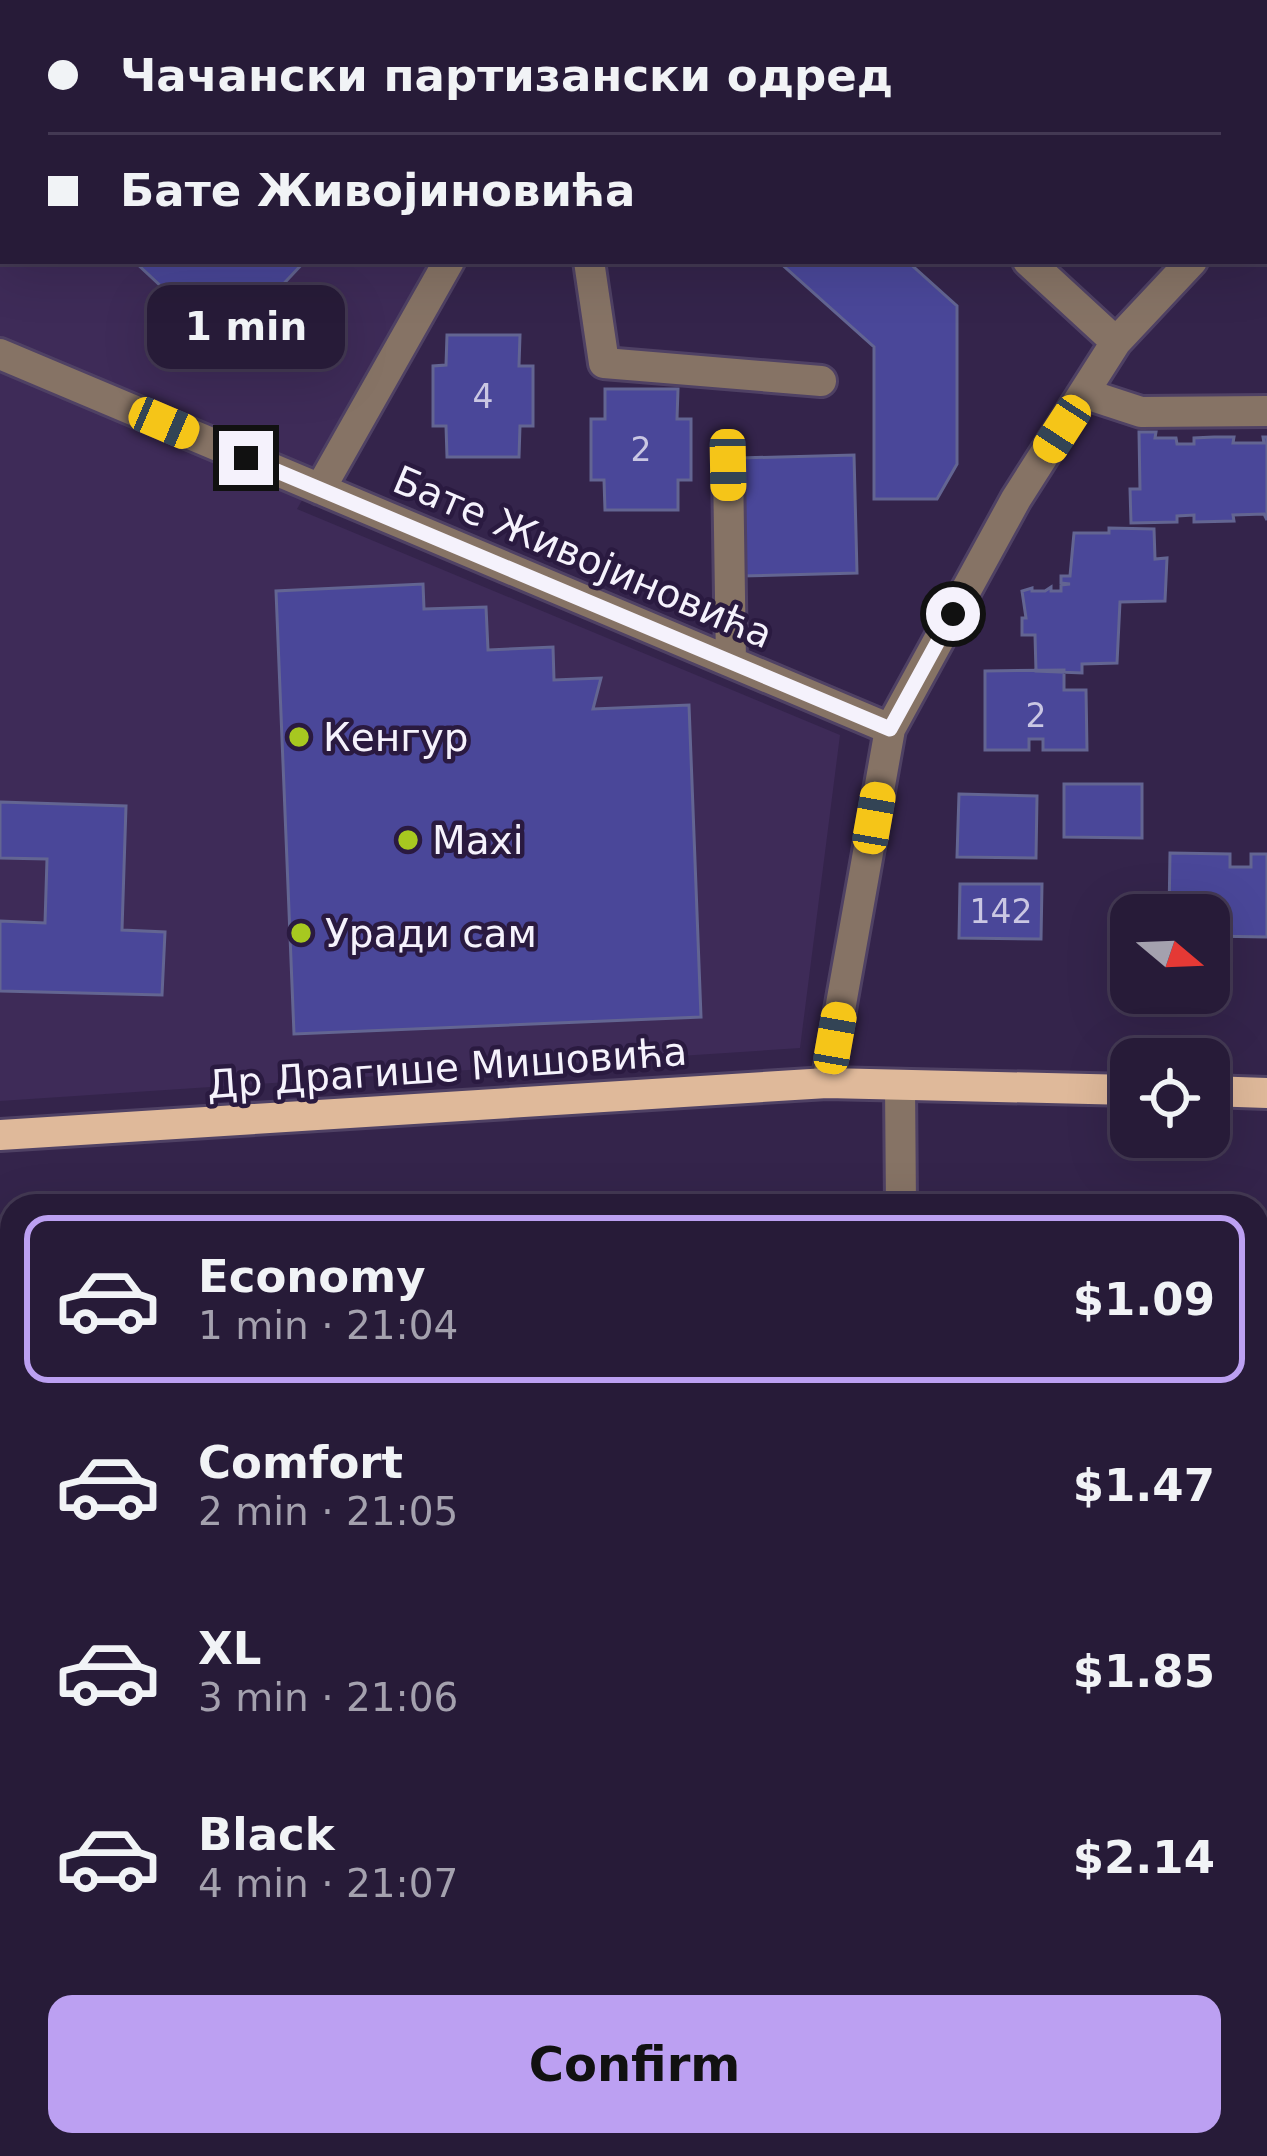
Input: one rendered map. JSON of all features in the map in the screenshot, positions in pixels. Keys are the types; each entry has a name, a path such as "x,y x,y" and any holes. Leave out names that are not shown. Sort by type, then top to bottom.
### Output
{"main road":[{"name":"Др Драгише Мишовића","path":"0,1135 827,1082 1110,1090"},
{"path":"1230,1092 1267,1093"}],"street":[{"path":"320,489 447,264"},
{"path":"589,264 604,363 821,381"},
{"path":"1031,264 1116,342"},
{"path":"827,1082 890,729 1016,500 1116,342 1189,264"},
{"name":"Бате Живојиновића","path":"0,355 890,729"},
{"path":"1086,394 1142,412 1267,411"},
{"path":"728,465 730,662"},
{"path":"900,1085 901,1194"}],"shaded area":[{"path":"0,264 438,264 297,509 840,735 800,1048 0,1101"}],"building":[{"path":"137,264 302,264 225,346"},
{"path":"781,264 910,264 957,306 957,464 937,499 874,499 874,347"},
{"path":"447,335 520,335 519,366 533,366 533,426 520,426 519,457 447,457 446,426 433,426 433,366 446,365"},
{"path":"605,389 678,389 677,419 691,419 691,480 678,480 678,510 605,510 604,480 591,480 591,419 605,419"},
{"path":"1139,432 1176,438 1177,444 1214,437 1234,437 1233,443 1264,443 1267,437 1267,520 1264,514 1194,522 1194,515 1177,516 1177,522 1131,523 1130,489 1140,489"},
{"path":"854,455 857,573 742,576 740,458"},
{"path":"1109,528 1154,529 1155,559 1167,558 1165,601 1120,602 1117,663 1082,664 1082,673 1036,671 1035,635 1022,635 1022,618 1026,618 1022,591 1051,587 1051,591 1061,591 1061,585 1070,584 1061,583 1061,576 1070,576 1074,533 1109,533"},
{"path":"423,584 424,609 486,607 488,650 553,647 554,680 601,678 593,709 689,705 701,1017 294,1034 276,591"},
{"path":"1064,670 1064,690 1086,690 1087,750 1043,750 1043,739 1029,739 1029,750 985,750 985,671"},
{"path":"1064,784 1142,784 1142,838 1064,837"},
{"path":"959,794 1037,796 1036,858 957,857"},
{"path":"0,802 126,806 122,930 165,932 162,995 0,991 0,921 45,923 47,859 0,858"},
{"path":"1170,853 1230,854 1230,867 1251,867 1251,854 1267,854 1267,937 1230,936 1230,894 1169,894"},
{"path":"960,884 1042,884 1041,939 959,938"}],"place":[{"name":"Кенгур","path":"299,737"},
{"name":"Maxi","path":"408,840"},
{"name":"Уради сам","path":"301,933"}],"route":[{"path":"246,458 890,729 953,614"}]}
